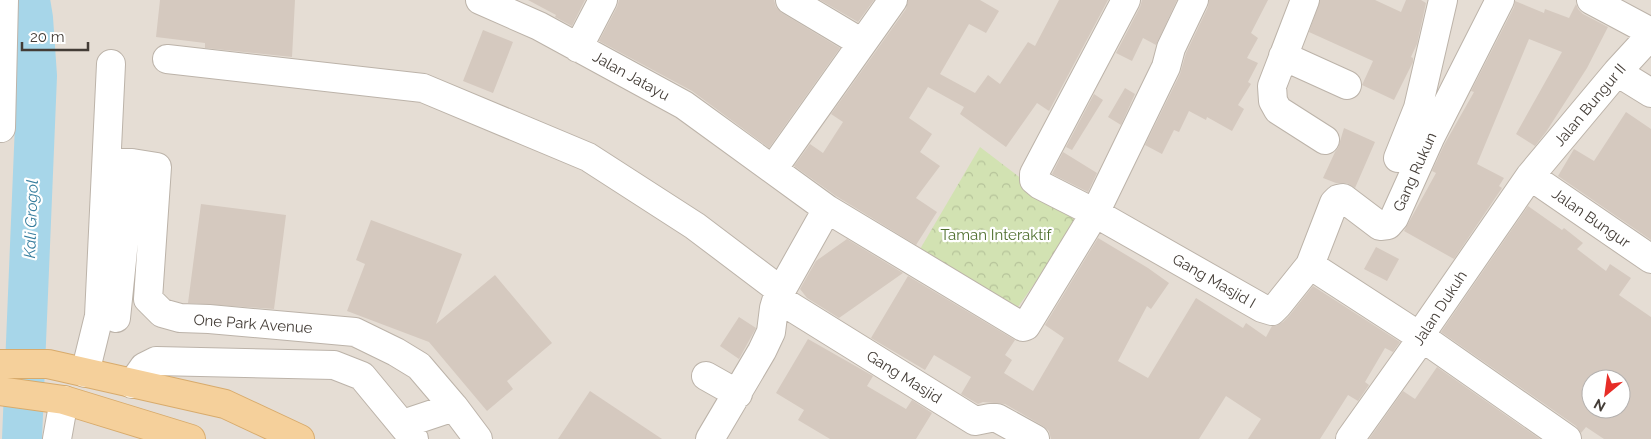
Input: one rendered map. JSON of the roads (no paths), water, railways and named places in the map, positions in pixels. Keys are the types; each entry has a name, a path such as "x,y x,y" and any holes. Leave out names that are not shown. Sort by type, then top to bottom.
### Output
{"main road":[{"path":"1,364 48,364 225,404 300,439"},
{"path":"1,391 51,397 191,439"}],"street":[{"path":"1,128 4,0"},
{"name":"Jalan Jatayu","path":"480,0 539,26 684,105 827,209"},
{"path":"578,48 603,0"},
{"path":"790,0 862,43"},
{"path":"773,169 893,0"},
{"path":"1095,213 1040,186 1034,180 1034,174 1126,0"},
{"path":"710,439 762,351 771,332 774,308 779,295 827,209 1024,327 1026,326 1095,213 1166,66 1171,48 1194,0"},
{"path":"1305,0 1272,86 1273,101 1278,110 1325,140"},
{"path":"1398,158 1418,108 1443,0"},
{"name":"Gang Rukun","path":"1310,265 1334,204 1338,199 1342,198 1380,226 1388,225 1394,218 1430,138 1500,0"},
{"path":"1591,0 1651,34"},
{"name":"Jalan Bungur II","path":"1530,176 1651,34"},
{"path":"1283,56 1347,85"},
{"name":"Gang Masjid","path":"168,59 423,88 588,157 695,226 779,295 975,421 997,418 1035,439"},
{"path":"111,64 119,164 116,318"},
{"path":"1617,72 1651,93"},
{"path":"85,373 99,316 119,164"},
{"name":"One Park Avenue","path":"119,164 158,167 148,299 162,313 180,318 355,332 419,366 478,439"},
{"name":"Jalan Bungur","path":"1530,176 1651,259"},
{"name":"Jalan Dukuh","path":"1350,439 1422,338 1427,325 1530,176"},
{"name":"Gang Masjid I","path":"1095,213 1262,308 1272,310 1310,265"},
{"path":"1310,265 1422,338 1567,439"},
{"path":"132,384 144,367 156,361 334,365 362,376 409,431 454,407"},
{"path":"706,376 738,394"},
{"path":"51,397 57,439"}],"waterway":[{"name":"Kali Grogol","path":"22,439 37,76 30,0"}],"park label":[{"name":"Taman Interaktif","path":"996,235"}]}
